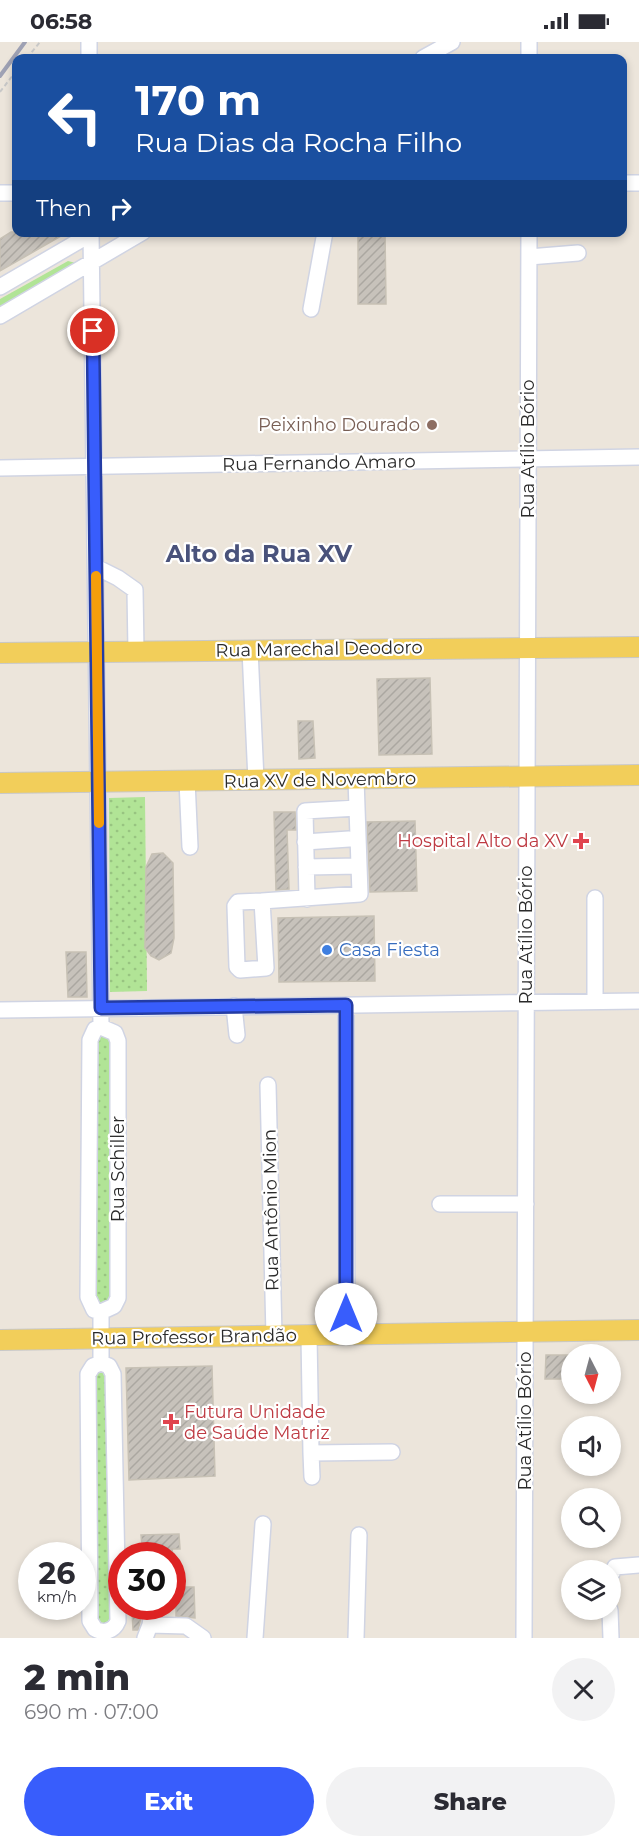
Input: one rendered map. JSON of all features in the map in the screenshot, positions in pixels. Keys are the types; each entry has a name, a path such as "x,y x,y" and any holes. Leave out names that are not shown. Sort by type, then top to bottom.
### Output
{"main road":[{"name":"Rua Marechal Deodoro","path":"0,653 639,647"},
{"name":"Rua XV de Novembro","path":"0,783 639,775"},
{"name":"Rua Professor Brandão","path":"0,1340 639,1330"}],"street":[{"path":"430,54 452,42"},
{"path":"0,286 85,237"},
{"name":"Rua Schiller","path":"92,237 101,1027"},
{"path":"0,316 135,237"},
{"path":"311,309 324,237"},
{"name":"Rua Atílio Bório","path":"524,1638 529,237"},
{"path":"529,257 578,253"},
{"name":"Rua Fernando Amaro","path":"0,468 639,457"},
{"path":"96,567 135,590 136,651"},
{"path":"250,650 256,780"},
{"path":"352,779 354,866"},
{"path":"187,781 190,847"},
{"path":"262,901 360,894 349,839 353,808"},
{"path":"307,899 305,811 353,808"},
{"path":"305,842 349,839"},
{"path":"306,867 354,866"},
{"path":"595,898 595,1002"},
{"path":"0,1010 639,1001"},
{"path":"346,1005 347,1335"},
{"path":"234,1006 237,1035"},
{"name":"Rua Schiller","path":"101,1027 108,1028 116,1034 118,1041 118,1298 114,1306 101,1312 94,1310 87,1297 90,1040 95,1029 101,1027"},
{"name":"Rua Antônio Mion","path":"268,1085 274,1336"},
{"path":"440,1204 526,1204"},
{"path":"101,1312 101,1363"},
{"path":"309,1336 312,1477"},
{"path":"101,1363 109,1366 113,1374 118,1621 104,1635 95,1629 90,1621 88,1374 93,1366 101,1363"},
{"path":"311,1453 392,1452"},
{"path":"255,1638 263,1524"},
{"path":"356,1638 359,1535"},
{"path":"621,1566 639,1565"},
{"path":"610,1620 611,1638"},
{"path":"148,1632 186,1626 203,1638"}],"path":[{"path":"0,92 12,76"}],"green space":[{"path":"68,261 76,263 0,314 0,299"},
{"path":"145,797 147,991 110,992 109,798"},
{"path":"103,1032 114,1040 112,1298 102,1306 96,1303 94,1297 95,1041"},
{"path":"96,1369 107,1371 111,1542 108,1542 108,1620 113,1620 113,1622 110,1626 97,1625 92,1374"}],"building":[{"path":"11,232 12,237 59,237 0,271 0,239"},
{"path":"358,237 385,237 386,304 358,304"},
{"path":"430,678 432,754 379,755 377,679"},
{"path":"298,721 313,721 315,758 299,759"},
{"path":"274,812 295,812 296,830 287,830 289,889 276,890"},
{"path":"415,821 417,891 370,892 367,822"},
{"path":"163,853 173,863 174,938 171,953 159,960 151,956 145,948 146,867 152,854"},
{"name":"Casa Fiesta","path":"374,916 375,981 279,982 278,918"},
{"path":"66,952 86,952 87,997 68,997"},
{"path":"546,1355 561,1355 561,1379 545,1379"},
{"name":"Futura Unidade de Saúde Matriz","path":"212,1366 215,1476 129,1480 126,1368"},
{"path":"179,1534 180,1542 142,1542 141,1535"},
{"path":"186,1587 194,1587 195,1618 186,1617"},
{"path":"132,1620 140,1620 138,1630 133,1630"}],"railway":[{"path":"16,54 25,42"},
{"path":"0,76 12,60"}],"slow traffic":[{"path":"96,576 99,823"}],"place":[{"name":"Peixinho Dourado","path":"432,425"},
{"name":"Hospital Alto da XV","path":"581,841"},
{"name":"Casa Fiesta","path":"327,950"},
{"name":"Futura Unidade de Saúde Matriz","path":"171,1422"}],"district":[{"name":"Alto da Rua XV","path":"259,554"}],"route":[{"path":"93,331 101,1008 346,1005 346,1314"}]}
